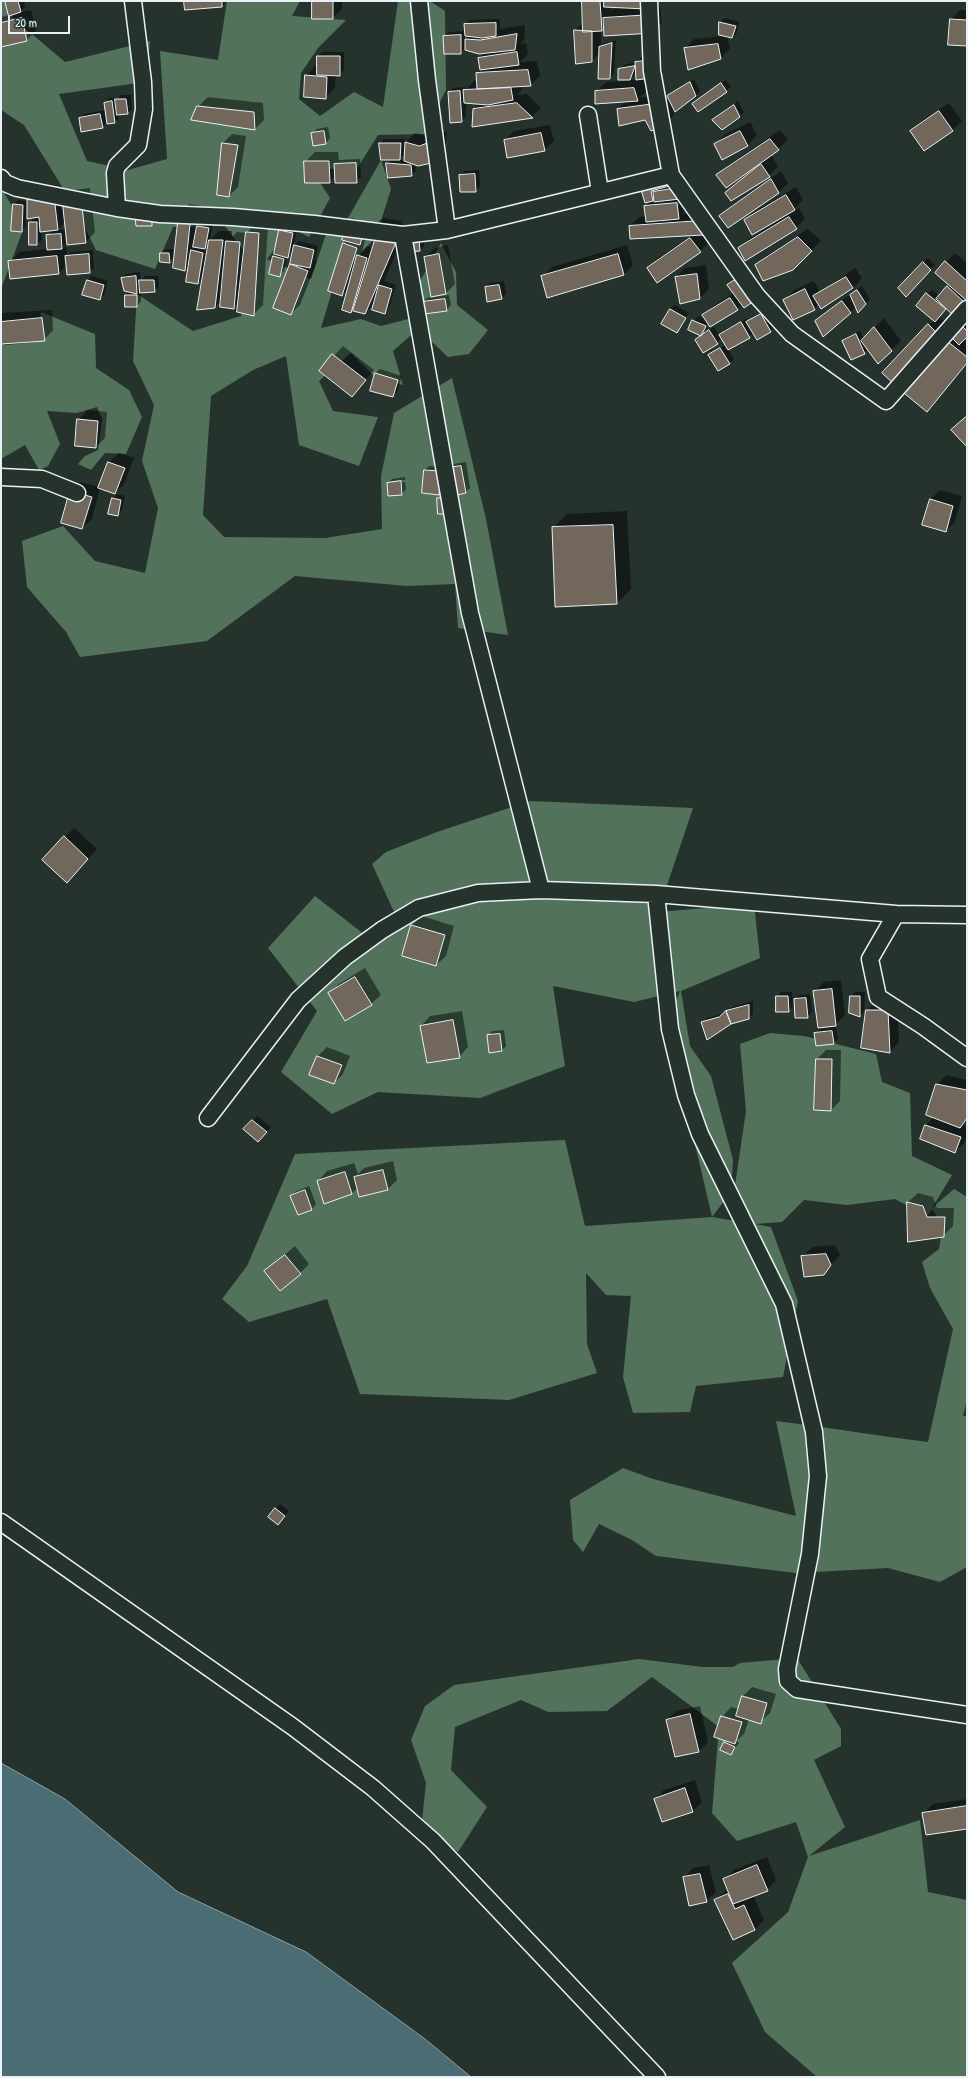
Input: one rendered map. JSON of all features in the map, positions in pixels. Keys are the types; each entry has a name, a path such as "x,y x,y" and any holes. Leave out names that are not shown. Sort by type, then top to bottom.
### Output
{"street":[{"path":"117,208 115,173 117,166 138,145 144,109 143,82 133,1"},
{"path":"419,1 427,80 447,230"},
{"path":"649,1 652,71 671,175 757,296 792,334 886,402 967,309"},
{"path":"588,115 600,192"},
{"path":"1,178 6,183 17,188 117,208 160,214 233,216 403,235 447,230 671,175"},
{"path":"403,235 470,613 542,890"},
{"path":"1,476 42,479 77,493"},
{"path":"208,1118 298,1000 345,957 382,930 419,908 478,893 542,890 656,894 896,914 967,915"},
{"path":"656,894 670,1029 686,1095 700,1134 784,1304 814,1432 818,1476 811,1546 787,1669 788,1681 797,1689 967,1715"},
{"path":"896,914 870,959 878,997 923,1026 967,1058"},
{"path":"1,1522 293,1727 339,1761 403,1813 433,1841 657,2077"}],"green space":[{"path":"1,1 8,1 13,18 65,62 150,41 146,82 59,94 87,161 128,170 167,159 160,51 218,60 227,1 300,1 292,16 346,20 318,48 301,73 299,99 320,116 354,92 383,107 398,1 430,1 445,11 446,90 424,134 378,135 358,167 331,169 306,161 330,198 309,237 291,228 267,259 311,279 326,234 348,218 381,160 391,189 376,237 335,281 321,328 361,319 381,326 428,314 419,283 441,243 456,272 457,305 488,330 469,354 448,357 418,329 393,351 403,385 375,377 351,353 319,381 333,411 378,417 359,466 299,445 286,356 253,370 211,396 203,515 224,537 325,538 382,529 381,476 394,413 452,378 486,519 508,635 458,628 455,584 407,586 295,576 207,641 80,657 66,632 27,587 22,541 63,526 95,561 145,573 158,508 142,461 154,405 133,361 137,294 193,331 241,316 249,258 225,226 173,227 155,269 96,250 74,206 24,125 1,110"},
{"path":"1,188 17,214 23,230 1,289"},
{"path":"41,312 95,334 96,368 129,390 142,417 126,454 105,453 91,470 78,464 85,456 98,450 102,419 97,407 77,413 47,411 60,444 48,466 39,470 25,445 1,459 1,344 6,345 36,342"},
{"path":"530,801 693,808 658,912 754,904 760,958 681,991 690,1046 711,1076 733,1160 731,1192 712,1217 672,1046 672,1012 680,991 634,1002 553,986 565,1066 480,1098 378,1092 332,1114 281,1072 317,1011 268,948 315,896 365,935 395,914 372,864 386,852 437,832"},
{"path":"770,1033 804,1036 876,1054 882,1082 910,1093 912,1156 952,1175 932,1208 954,1189 967,1197 967,1400 963,1416 967,1416 967,1567 940,1582 888,1568 796,1573 656,1556 632,1540 599,1524 583,1552 573,1540 570,1500 623,1468 653,1479 796,1516 776,1421 928,1442 953,1329 930,1288 922,1262 939,1249 943,1223 932,1210 927,1216 895,1199 847,1205 804,1200 782,1222 755,1224 771,1227 798,1301 783,1377 696,1386 690,1412 633,1413 623,1377 631,1296 606,1295 586,1273 587,1344 597,1373 509,1400 360,1394 327,1299 249,1322 222,1299 247,1266 295,1154 565,1140 585,1226 712,1217 752,1224 733,1199 746,1111 740,1044"},
{"path":"797,1658 841,1729 841,1746 814,1760 845,1827 809,1856 920,1820 928,1892 967,1900 967,2077 817,2077 765,2032 732,1963 788,1912 808,1857 796,1822 737,1841 712,1813 719,1727 652,1677 607,1711 548,1712 521,1700 455,1727 451,1770 487,1807 458,1852 421,1830 426,1783 411,1740 425,1706 454,1685 639,1659 703,1667 733,1667 740,1663"}],"water":[{"path":"1,1763 65,1799 178,1892 306,1952 425,2039 471,2077 1,2077"}],"building":[{"path":"5,1 18,1 21,12 9,16"},
{"path":"184,1 222,1 222,7 185,10"},
{"path":"312,1 333,1 333,19 312,19"},
{"path":"582,1 600,1 602,31 583,32"},
{"path":"604,1 646,1 646,9 604,7"},
{"path":"651,15 653,33 604,36 603,18"},
{"path":"22,18 27,41 1,47 1,23"},
{"path":"950,19 967,20 967,46 948,45"},
{"path":"719,22 736,26 732,38 719,35"},
{"path":"496,23 496,36 482,38 465,36 464,24"},
{"path":"574,30 592,31 592,62 576,64"},
{"path":"517,34 515,50 479,54 465,50 465,39 480,40"},
{"path":"461,35 461,54 444,54 443,36"},
{"path":"612,43 610,79 598,79 599,47"},
{"path":"718,44 721,59 688,70 684,48"},
{"path":"517,52 519,65 480,70 478,58"},
{"path":"317,56 340,56 340,76 317,75"},
{"path":"656,60 659,77 636,80 635,62"},
{"path":"635,66 630,80 618,80 618,69"},
{"path":"528,70 531,86 477,89 476,73"},
{"path":"305,75 327,77 326,99 304,97"},
{"path":"690,82 696,96 675,112 667,96"},
{"path":"721,83 727,92 698,112 692,104"},
{"path":"511,88 513,100 488,105 464,103 463,90"},
{"path":"634,88 638,101 595,104 595,91"},
{"path":"460,91 462,122 450,123 448,92"},
{"path":"115,99 126,99 128,114 117,115"},
{"path":"112,101 115,123 107,124 104,103"},
{"path":"517,103 533,118 472,127 473,109"},
{"path":"662,103 665,125 651,131 645,120 619,126 617,109"},
{"path":"734,105 740,117 722,130 712,120"},
{"path":"197,106 254,112 255,130 191,120"},
{"path":"939,111 953,131 924,151 910,131"},
{"path":"100,114 103,128 81,132 79,118"},
{"path":"324,131 326,144 313,146 311,133"},
{"path":"740,131 748,146 722,160 714,144"},
{"path":"541,133 545,151 507,158 504,140"},
{"path":"438,139 436,162 418,166 404,161 405,142 419,146"},
{"path":"770,139 779,150 726,188 716,175"},
{"path":"222,143 238,145 229,197 217,195"},
{"path":"379,143 401,143 400,160 381,160"},
{"path":"304,161 329,161 330,183 305,183"},
{"path":"356,163 357,183 335,183 334,164"},
{"path":"386,163 411,165 412,176 388,178"},
{"path":"761,164 770,177 731,201 725,193"},
{"path":"475,174 476,192 460,192 459,175"},
{"path":"670,175 673,185 651,191 653,201 645,203 639,183"},
{"path":"771,179 779,193 728,228 719,216"},
{"path":"678,188 680,199 654,202 653,192"},
{"path":"786,195 795,210 752,235 744,220"},
{"path":"54,196 58,230 40,232 39,217 27,219 27,198"},
{"path":"81,197 86,243 67,245 62,199"},
{"path":"677,203 679,219 646,222 644,206"},
{"path":"13,204 23,205 22,232 11,231"},
{"path":"179,213 191,215 185,271 173,268"},
{"path":"152,216 152,226 136,226 135,217"},
{"path":"789,217 797,229 745,261 738,248"},
{"path":"700,221 703,235 630,239 629,226"},
{"path":"29,222 37,222 37,245 29,245"},
{"path":"347,222 365,227 360,245 342,240"},
{"path":"197,226 209,228 205,249 193,247"},
{"path":"418,228 420,251 407,252"},
{"path":"279,230 293,233 288,258 274,254"},
{"path":"246,232 259,233 254,316 237,312"},
{"path":"61,234 62,249 47,250 46,235"},
{"path":"376,237 397,240 365,314 353,311"},
{"path":"798,237 812,251 793,270 763,281 755,265"},
{"path":"690,238 701,252 657,283 647,268"},
{"path":"209,240 223,240 215,308 197,310"},
{"path":"226,241 240,242 234,309 220,307"},
{"path":"343,243 357,248 342,296 328,291"},
{"path":"294,245 314,250 310,268 290,264"},
{"path":"191,250 203,253 198,284 186,282"},
{"path":"160,253 169,253 170,263 160,262"},
{"path":"89,254 90,273 67,275 65,256"},
{"path":"439,254 446,294 431,297 424,257"},
{"path":"618,254 624,275 547,298 541,276"},
{"path":"357,255 367,258 351,313 342,310"},
{"path":"57,256 59,274 10,279 8,261"},
{"path":"273,256 284,259 280,277 269,274"},
{"path":"945,261 967,281 967,301 935,273"},
{"path":"923,262 931,270 906,297 898,288"},
{"path":"290,264 308,271 291,315 273,308"},
{"path":"697,274 700,299 680,304 675,277"},
{"path":"136,276 137,294 124,291 121,278"},
{"path":"846,277 853,288 821,309 813,296"},
{"path":"738,278 754,301 744,308 727,285"},
{"path":"87,280 104,285 100,300 82,295"},
{"path":"139,280 154,280 155,292 140,293"},
{"path":"379,285 392,289 385,314 372,310"},
{"path":"499,285 502,299 487,302 485,287"},
{"path":"947,286 967,305 956,318 936,299"},
{"path":"805,289 815,310 793,320 783,300"},
{"path":"857,290 866,304 858,313 850,295"},
{"path":"926,293 946,309 935,322 916,306"},
{"path":"125,295 137,295 137,307 125,307"},
{"path":"730,298 738,310 710,327 702,315"},
{"path":"445,299 447,311 424,314 422,302"},
{"path":"842,301 851,313 823,337 815,321"},
{"path":"670,309 686,318 677,333 661,324"},
{"path":"761,314 771,332 757,340 746,322"},
{"path":"42,318 45,341 1,344 1,322"},
{"path":"692,320 706,326 701,336 688,330"},
{"path":"741,322 750,338 728,350 719,335"},
{"path":"959,323 967,331 967,337 959,345 948,334"},
{"path":"928,324 939,335 893,383 882,373"},
{"path":"874,327 892,351 878,364 861,341"},
{"path":"709,330 718,344 703,353 695,340"},
{"path":"856,334 865,354 851,360 842,341"},
{"path":"947,341 967,357 967,363 927,412 904,393"},
{"path":"720,348 730,364 718,371 708,355"},
{"path":"332,354 366,380 352,397 319,371"},
{"path":"375,373 398,380 393,397 370,391"},
{"path":"967,416 967,447 951,430"},
{"path":"77,419 98,421 96,448 75,446"},
{"path":"108,462 125,468 115,494 98,488"},
{"path":"461,466 466,493 453,496 448,468"},
{"path":"424,470 441,471 439,495 422,493"},
{"path":"401,481 402,495 388,496 387,483"},
{"path":"70,491 92,497 82,529 61,523"},
{"path":"112,498 121,500 118,516 108,514"},
{"path":"437,498 448,498 449,514 438,514"},
{"path":"930,499 953,506 946,532 922,525"},
{"path":"613,525 617,604 555,607 552,527"},
{"path":"64,836 88,859 67,883 42,860"},
{"path":"411,925 445,935 436,966 402,956"},
{"path":"355,977 372,1005 345,1021 328,993"},
{"path":"832,989 836,1026 818,1028 813,991"},
{"path":"776,996 788,996 789,1012 776,1012"},
{"path":"850,996 860,996 860,1017 849,1013"},
{"path":"806,998 808,1018 795,1018 794,999"},
{"path":"749,1005 749,1019 731,1024 726,1011"},
{"path":"866,1010 888,1010 890,1053 861,1048"},
{"path":"726,1011 731,1024 707,1040 701,1022 719,1017"},
{"path":"453,1020 460,1058 427,1063 420,1026"},
{"path":"832,1031 834,1044 816,1046 814,1033"},
{"path":"500,1034 502,1051 489,1053 487,1035"},
{"path":"317,1056 342,1065 334,1084 309,1075"},
{"path":"816,1059 832,1059 831,1111 814,1110"},
{"path":"936,1084 967,1090 967,1118 960,1128 926,1115"},
{"path":"252,1120 267,1132 258,1142 243,1129"},
{"path":"925,1125 961,1137 955,1153 920,1139"},
{"path":"383,1170 388,1190 359,1197 354,1177"},
{"path":"345,1172 352,1194 324,1204 317,1181"},
{"path":"305,1190 312,1210 298,1215 290,1196"},
{"path":"907,1202 923,1206 927,1217 945,1217 944,1237 908,1242"},
{"path":"826,1254 831,1265 824,1275 804,1277 801,1256"},
{"path":"285,1255 301,1274 280,1291 264,1271"},
{"path":"275,1508 285,1516 278,1525 268,1517"},
{"path":"742,1696 767,1703 761,1724 736,1716"},
{"path":"690,1714 699,1752 675,1757 666,1720"},
{"path":"721,1716 742,1722 735,1744 714,1737"},
{"path":"724,1742 735,1747 731,1755 720,1750"},
{"path":"685,1788 693,1812 662,1822 654,1799"},
{"path":"967,1806 967,1829 926,1835 922,1813"},
{"path":"757,1865 768,1891 733,1904 723,1879"},
{"path":"700,1874 707,1902 689,1906 683,1877"},
{"path":"728,1894 735,1909 744,1905 755,1930 733,1940 714,1900"}]}
